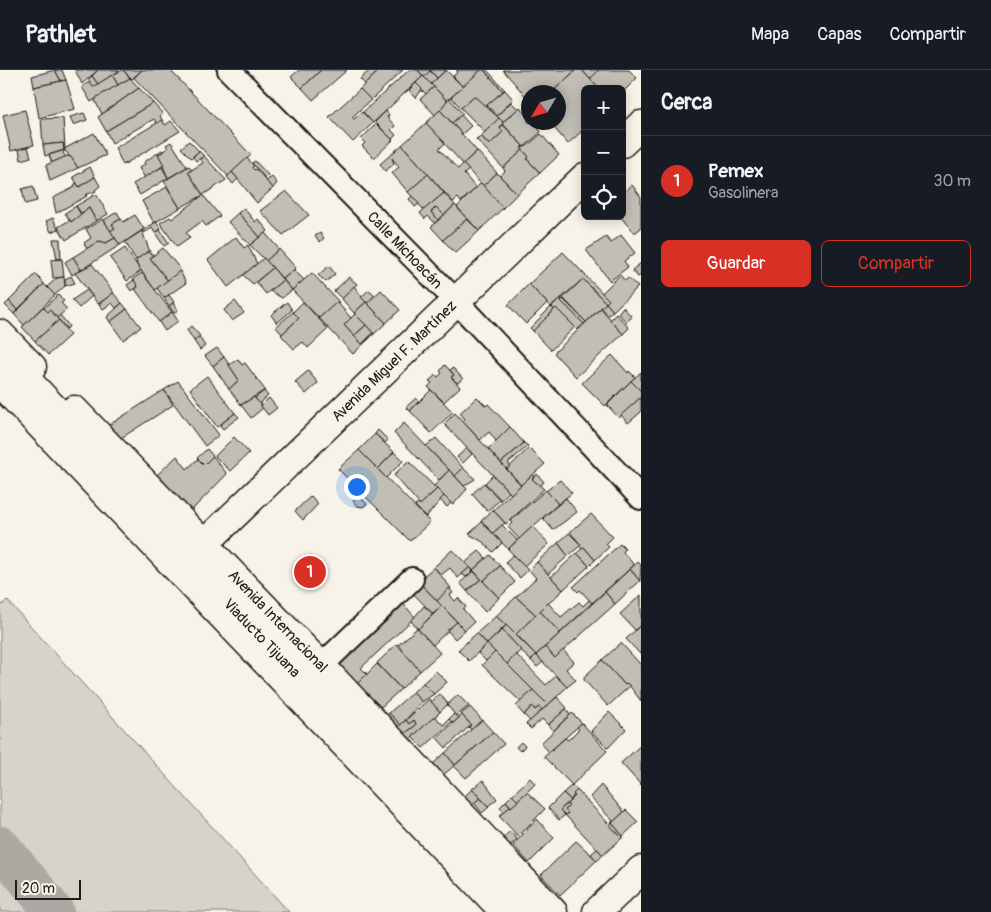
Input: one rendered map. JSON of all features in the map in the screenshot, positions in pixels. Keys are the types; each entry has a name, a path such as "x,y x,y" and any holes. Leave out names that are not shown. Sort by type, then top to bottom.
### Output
{"main road":[{"path":"626,139 641,125"},
{"name":"Avenida Miguel F. Martínez","path":"204,544 581,182"},
{"name":"Avenida Internacional","path":"0,334 321,666 553,912"},
{"name":"Avenida Internacional","path":"0,352 534,912"},
{"name":"Viaducto Tijuana","path":"0,365 523,912"},
{"name":"Viaducto Tijuana","path":"0,383 505,912"},
{"path":"0,394 494,912"},
{"path":"597,912 641,870"}],"street":[{"name":"Calle Michoacán","path":"229,70 456,301 641,498"},
{"path":"321,666 412,579"}],"shaded area":[{"path":"7,600 289,912 0,912 0,607"}],"building":[{"path":"55,70 61,81 34,87 32,76"},
{"path":"55,70 62,70 66,80 61,81"},
{"path":"75,70 98,70 82,84"},
{"path":"98,70 119,71 98,84 92,76"},
{"path":"123,70 142,70 132,79"},
{"path":"123,70 130,78 118,85 112,75"},
{"path":"142,70 170,70 251,155 228,176 134,78"},
{"path":"299,70 321,70 302,88 291,77"},
{"path":"321,70 347,70 313,100 302,88"},
{"path":"370,70 379,71 365,84 360,79"},
{"path":"380,70 403,70 371,100 360,89"},
{"path":"409,70 418,70 423,76 373,123 363,112"},
{"path":"418,70 430,70 430,71 424,77"},
{"path":"430,70 444,70 445,71 437,78"},
{"path":"446,70 463,87 447,101 431,84"},
{"path":"456,70 481,70 463,87 453,76 458,72"},
{"path":"481,70 484,70 503,91 485,107 474,96 461,108 451,97"},
{"path":"484,70 487,70 505,90 503,91"},
{"path":"503,70 576,70 560,85 521,85 521,91"},
{"path":"576,70 582,70 595,85 581,85 581,132 568,144 556,130 566,130 566,85 560,85"},
{"path":"599,70 590,79 583,71"},
{"path":"599,70 629,70 637,78 626,89 626,85 595,85 590,79"},
{"path":"430,71 437,78 431,84 424,77"},
{"path":"112,75 118,85 91,102 82,87 89,82 93,87"},
{"path":"92,76 98,84 93,87 88,79"},
{"path":"423,76 434,87 426,94 420,91 422,89 416,83"},
{"path":"130,78 139,88 102,114 95,101 97,97"},
{"path":"66,80 75,109 39,118 34,87"},
{"path":"416,83 422,89 416,98 409,90"},
{"path":"434,87 448,102 435,115 420,99"},
{"path":"139,88 153,103 106,131 98,117"},
{"path":"360,89 371,100 352,117 354,119 362,112 373,123 353,142 329,117"},
{"path":"505,90 513,99 497,116 487,105"},
{"path":"474,96 499,118 485,132 461,108"},
{"path":"449,98 463,114 452,123 440,110"},
{"path":"511,102 518,109 503,122 497,116"},
{"path":"153,103 163,114 160,116 162,120 157,124 154,119 112,143 106,131"},
{"path":"520,107 521,130 539,130 541,132 524,147 502,123"},
{"path":"25,110 34,145 11,151 3,115"},
{"path":"440,110 477,151 463,164 426,123"},
{"path":"386,111 389,115 387,117 395,126 391,130 396,135 392,139 375,122"},
{"path":"84,113 87,120 73,125 70,117"},
{"path":"461,115 471,126 462,134 452,123"},
{"path":"63,118 65,148 63,143 43,145 41,119"},
{"path":"499,118 503,122 500,128 503,132 489,145 481,136"},
{"path":"162,120 165,125 171,121 180,131 123,165 115,148"},
{"path":"426,123 445,143 439,149 458,169 463,164 469,170 464,174 476,188 461,202 458,198 453,202 402,145"},
{"path":"376,124 393,140 374,158 362,146 365,143 361,139"},
{"path":"503,125 523,146 521,148 523,150 503,168 476,139 481,136 489,145 503,132 500,128"},
{"path":"94,133 106,155 78,168 64,149"},
{"path":"541,134 559,155 540,173 527,159 529,157 521,148 527,146"},
{"path":"189,141 199,151 191,158 181,148"},
{"path":"171,142 187,167 168,178 158,154 168,148 166,145"},
{"path":"63,143 64,150 45,156 43,145"},
{"path":"402,145 428,174 408,192 392,173 399,167 392,158 394,164 385,171 380,164"},
{"path":"28,147 31,157 21,160 19,149"},
{"path":"65,150 63,153 66,157 52,163 49,155"},
{"path":"162,150 163,152 158,154 164,165 145,178 139,168 145,164 144,162"},
{"path":"523,150 529,157 527,159 540,173 517,194 500,176 505,171 503,168"},
{"path":"199,151 204,156 196,161 193,157"},
{"path":"477,151 497,173 483,186 463,164"},
{"path":"67,156 71,157 78,168 50,181 46,165"},
{"path":"204,156 226,180 203,195 188,172 203,163 200,159"},
{"path":"247,158 254,166 252,167 254,170 256,169 273,188 257,203 232,172"},
{"path":"255,161 268,175 265,178 252,163"},
{"path":"189,166 192,170 188,172 203,195 180,208 164,181"},
{"path":"90,167 95,177 79,187 73,177"},
{"path":"162,167 168,178 140,195 133,184"},
{"path":"232,172 238,179 233,184 227,177"},
{"path":"497,173 517,194 503,208 483,186"},
{"path":"428,174 444,193 424,210 408,192"},
{"path":"95,177 100,186 96,191 85,195 87,196 56,213 53,198 75,187 76,183 79,187"},
{"path":"272,177 277,183 273,188 266,181"},
{"path":"481,183 503,208 479,231 457,207"},
{"path":"632,185 641,197 641,228 636,232 633,232 623,220 626,220 626,190"},
{"path":"33,186 37,201 25,204 22,189"},
{"path":"167,187 180,208 154,223 142,201"},
{"path":"286,191 309,215 283,235 260,211"},
{"path":"444,193 455,205 444,215 436,207 431,212 438,220 435,223 428,216 425,219 420,213"},
{"path":"96,194 108,214 96,221 89,208 81,213 76,206"},
{"path":"203,195 220,216 206,226 202,221 186,233 190,238 177,247 160,223 170,217 172,219"},
{"path":"412,196 419,204 415,207 409,199"},
{"path":"455,205 467,219 443,240 431,227"},
{"path":"76,206 81,215 71,222 65,213"},
{"path":"436,207 444,215 438,220 431,212"},
{"path":"89,208 96,221 66,240 58,227 70,220 71,222"},
{"path":"244,208 255,222 258,219 268,231 260,237 238,213"},
{"path":"117,212 121,219 112,224 115,228 110,231 104,220"},
{"path":"238,213 260,237 250,245 228,222"},
{"path":"135,215 144,229 120,245 110,231 115,228 112,224 121,219 123,222"},
{"path":"53,218 58,229 51,232 46,221"},
{"path":"103,219 115,238 106,243 99,241 87,249 84,243 91,238 86,229"},
{"path":"467,219 479,231 455,253 443,240"},
{"path":"156,222 161,229 155,233 152,228 144,233 142,231"},
{"path":"160,230 169,243 164,246 155,233"},
{"path":"142,231 150,252 136,260 125,242"},
{"path":"265,233 279,249 266,261 250,245"},
{"path":"320,233 324,238 320,242 315,236"},
{"path":"621,235 635,253 624,261 628,267 610,281 586,250 606,237 611,243"},
{"path":"236,237 244,248 248,245 257,264 228,287 208,260"},
{"path":"115,238 120,245 81,270 73,257 99,241 106,243"},
{"path":"53,239 60,239 61,259 57,259"},
{"path":"125,248 141,271 127,281 110,258"},
{"path":"163,248 181,270 168,281 150,258"},
{"path":"279,249 296,268 283,279 266,261"},
{"path":"147,252 154,255 150,258 168,281 155,290 137,265 136,260"},
{"path":"563,252 609,300 606,303 583,279 551,307 529,284"},
{"path":"73,257 81,270 72,275 65,262"},
{"path":"264,258 273,268 253,284 243,275"},
{"path":"62,259 64,277 53,278 51,260"},
{"path":"641,263 641,275 638,277 632,270"},
{"path":"92,264 114,293 98,304 75,273"},
{"path":"329,266 335,274 326,282 318,275"},
{"path":"273,268 283,280 266,294 256,282"},
{"path":"294,270 305,281 292,290 283,279"},
{"path":"180,271 186,283 164,298 157,288"},
{"path":"142,273 172,312 159,322 135,289 138,287 133,279"},
{"path":"312,273 339,302 319,318 292,290"},
{"path":"36,274 44,284 17,310 9,301"},
{"path":"620,275 625,281 628,278 638,287 613,311 606,303 609,300 602,293"},
{"path":"71,276 75,283 65,286 65,279"},
{"path":"64,277 65,286 55,295 47,287 57,278"},
{"path":"349,277 357,284 342,299 334,291"},
{"path":"583,279 606,303 586,322 563,298"},
{"path":"134,280 138,287 131,291 127,285"},
{"path":"283,280 292,290 282,298 270,291"},
{"path":"44,284 55,295 24,325 14,314"},
{"path":"529,284 547,303 526,324 508,305"},
{"path":"354,286 366,302 354,313 342,299"},
{"path":"87,290 92,296 79,308 72,300"},
{"path":"369,290 375,295 367,303 361,297"},
{"path":"381,290 400,310 386,323 367,303"},
{"path":"113,293 122,303 116,308 112,303 103,309 99,304"},
{"path":"58,295 64,301 61,303 67,309 57,318 50,310 48,312 44,308"},
{"path":"169,295 174,302 169,306 164,298"},
{"path":"562,297 561,301 584,324 577,330 556,308 555,310 552,307"},
{"path":"563,299 586,322 584,324 561,301"},
{"path":"9,301 17,310 14,314 5,305"},
{"path":"235,301 244,313 232,321 224,310"},
{"path":"287,302 292,310 277,323 271,315"},
{"path":"303,302 328,329 308,348 303,342 294,349 281,335 299,318 293,312"},
{"path":"337,302 351,318 344,325 362,344 374,334 353,354 319,318"},
{"path":"366,302 386,323 374,334 354,313"},
{"path":"122,303 127,309 110,322 107,317"},
{"path":"173,303 178,310 174,313 169,306"},
{"path":"606,303 613,311 607,316 601,308"},
{"path":"43,307 48,312 50,310 59,320 35,341 22,327"},
{"path":"551,307 555,310 533,331 530,328"},
{"path":"623,307 632,317 626,322 618,313"},
{"path":"556,308 575,327 551,350 533,331"},
{"path":"601,308 623,334 576,377 554,353"},
{"path":"127,309 141,327 123,340 110,322"},
{"path":"172,312 178,321 165,331 159,322"},
{"path":"293,312 299,318 282,334 276,327"},
{"path":"355,314 366,325 354,336 344,325"},
{"path":"616,314 629,328 623,334 610,320"},
{"path":"60,315 69,326 67,329 57,318"},
{"path":"59,320 70,335 48,355 35,341"},
{"path":"366,325 373,333 362,344 354,336"},
{"path":"191,326 200,336 194,341 187,330"},
{"path":"199,337 205,346 200,350 194,341"},
{"path":"217,348 224,357 213,366 205,356"},
{"path":"612,355 628,373 629,371 635,377 605,406 582,383"},
{"path":"224,357 239,380 229,389 213,366"},
{"path":"238,359 242,365 245,363 265,390 241,405 229,389 239,380 229,365"},
{"path":"445,365 454,375 451,377 460,387 444,402 428,387 432,383 429,381 442,373 440,371"},
{"path":"453,368 463,379 457,383 451,377 454,375 450,370"},
{"path":"308,371 318,383 306,394 295,382"},
{"path":"641,372 641,391 631,381"},
{"path":"207,376 235,413 217,427 190,389"},
{"path":"178,381 219,435 205,446 164,390"},
{"path":"631,381 641,391 641,397 619,418 607,405"},
{"path":"164,390 173,405 121,438 109,425"},
{"path":"431,390 453,412 431,433 410,411"},
{"path":"264,391 268,396 259,404 255,398"},
{"path":"254,397 263,408 251,418 241,405"},
{"path":"477,397 486,406 488,404 510,427 496,441 489,432 480,440 462,421 465,419 460,413"},
{"path":"641,397 641,412 628,423 621,415"},
{"path":"269,398 277,408 268,415 261,406"},
{"path":"416,398 419,401 410,411 406,407"},
{"path":"235,413 239,417 223,429 220,425"},
{"path":"455,413 521,485 511,494 444,424"},
{"path":"404,423 449,470 439,480 394,433"},
{"path":"510,427 524,443 501,463 488,449"},
{"path":"378,430 388,440 385,443 375,434"},
{"path":"375,434 394,452 378,469 359,450"},
{"path":"234,437 249,453 230,471 215,456"},
{"path":"436,438 463,468 455,476 426,446"},
{"path":"524,443 528,446 508,463 510,466 507,469 501,463"},
{"path":"467,448 472,454 463,463 457,457"},
{"path":"529,448 545,464 521,485 507,469"},
{"path":"207,449 213,456 204,465 197,458"},
{"path":"359,450 430,522 410,541 338,469"},
{"path":"394,452 403,461 386,478 378,469"},
{"path":"177,456 187,469 198,459 204,465 213,456 227,474 189,513 156,476"},
{"path":"408,461 437,489 420,505 394,475"},
{"path":"463,468 475,479 464,486 455,476"},
{"path":"449,470 467,489 453,505 434,486"},
{"path":"537,474 544,482 539,486 532,479"},
{"path":"493,475 509,492 501,500 485,483"},
{"path":"532,475 534,477 532,479 544,489 506,524 493,510"},
{"path":"560,480 572,493 558,504 546,491"},
{"path":"484,483 500,500 487,511 472,494"},
{"path":"437,489 444,496 426,517 415,506 419,503 420,505"},
{"path":"546,490 558,504 519,539 508,527 512,523 510,521"},
{"path":"311,496 318,504 303,520 295,511"},
{"path":"359,496 367,504 363,507 357,506 353,501"},
{"path":"444,496 451,503 447,507 440,500"},
{"path":"566,498 577,512 553,530 543,518"},
{"path":"493,510 505,523 493,533 481,521"},
{"path":"591,514 613,537 606,544 609,547 595,560 584,547 582,549 579,546 581,545 570,532"},
{"path":"482,522 502,543 493,552 483,542 469,534"},
{"path":"502,525 517,540 508,549 493,533"},
{"path":"533,526 549,544 524,566 508,549"},
{"path":"569,533 581,545 568,556 558,543"},
{"path":"558,543 568,556 548,574 537,562"},
{"path":"620,544 625,549 623,552 634,565 592,603 580,590 578,592 573,587"},
{"path":"584,547 595,560 589,566 577,553"},
{"path":"452,550 470,567 458,578 450,568 441,575 434,567"},
{"path":"479,551 486,558 473,570 465,563"},
{"path":"577,553 589,566 563,590 551,577"},
{"path":"490,555 500,566 483,581 473,570"},
{"path":"513,555 528,570 520,578 505,562"},
{"path":"537,562 563,590 536,615 516,597 536,578 529,570"},
{"path":"638,562 641,565 640,581 630,569"},
{"path":"500,566 515,582 499,598 483,581"},
{"path":"434,567 451,588 437,601 418,581"},
{"path":"470,567 473,571 466,577 462,574"},
{"path":"630,569 640,581 615,604 605,592"},
{"path":"473,571 481,579 467,591 460,583"},
{"path":"481,579 499,598 485,612 467,591"},
{"path":"418,581 442,606 433,614 409,589"},
{"path":"449,588 453,593 450,595 455,601 458,598 466,607 463,609 474,622 465,630 437,601"},
{"path":"605,592 615,604 555,658 545,647"},
{"path":"641,595 641,625 635,630 620,614"},
{"path":"516,597 536,615 515,635 496,616"},
{"path":"398,598 415,617 361,668 367,674 357,684 333,660"},
{"path":"589,600 592,603 560,633 540,611 548,603 561,617 579,602 583,606"},
{"path":"424,606 433,614 418,629 411,621"},
{"path":"442,606 457,622 433,645 418,629"},
{"path":"540,611 560,633 536,655 516,634"},
{"path":"496,616 506,625 487,644 477,633"},
{"path":"457,622 465,630 455,639 447,630"},
{"path":"506,625 536,655 531,661 502,630"},
{"path":"641,625 641,655 626,639"},
{"path":"417,628 440,653 420,671 397,646"},
{"path":"502,630 521,650 507,664 487,644"},
{"path":"477,633 487,644 469,661 458,650"},
{"path":"621,643 641,665 641,701 627,683 625,685 602,660"},
{"path":"397,644 420,671 401,689 377,663"},
{"path":"487,644 495,652 486,661 478,653"},
{"path":"545,647 555,658 563,650 574,662 566,669 576,680 567,687 536,655"},
{"path":"495,652 533,690 521,702 482,665"},
{"path":"516,654 546,685 556,676 567,687 548,705 507,664"},
{"path":"536,655 543,662 537,667 531,660"},
{"path":"602,660 625,685 627,683 630,686 608,706 584,680 584,677"},
{"path":"377,664 401,689 381,707 357,684"},
{"path":"436,671 447,682 434,694 423,683"},
{"path":"423,683 434,694 422,702 413,692"},
{"path":"533,690 548,705 542,710 539,707 535,710 532,706 524,715 516,706"},
{"path":"413,692 422,702 401,725 389,713"},
{"path":"440,694 448,704 440,712 431,702"},
{"path":"458,695 469,706 456,716 447,705"},
{"path":"557,697 567,708 548,725 542,719 531,729 526,724"},
{"path":"429,699 440,712 409,740 404,734 416,725 414,720 409,724 406,720"},
{"path":"532,706 535,710 539,707 542,710 530,721 524,715"},
{"path":"470,707 482,720 471,730 469,727 471,725 461,714"},
{"path":"566,709 570,715 553,731 548,725"},
{"path":"609,712 626,729 608,748 591,731"},
{"path":"389,713 401,725 398,727 387,715"},
{"path":"572,713 582,723 549,752 541,743"},
{"path":"454,714 459,718 453,723 449,719"},
{"path":"462,715 471,725 446,748 437,738"},
{"path":"435,716 443,725 449,719 452,722 423,748 412,737"},
{"path":"406,720 409,724 414,720 416,725 404,734 398,727"},
{"path":"482,720 493,732 455,765 445,753"},
{"path":"582,723 607,751 572,785 544,757 565,738 568,740"},
{"path":"493,732 504,744 466,778 454,766"},
{"path":"521,742 525,746 520,751 516,747"},
{"path":"641,745 641,785 621,763"},
{"path":"445,753 455,765 442,776 432,765"},
{"path":"530,778 535,784 518,801 512,795"},
{"path":"483,780 497,799 488,806 472,789"},
{"path":"572,785 577,790 571,800 563,793"},
{"path":"601,785 624,812 612,823 623,836 622,838 609,825 613,821 590,797"},
{"path":"472,789 480,798 471,806 463,798"},
{"path":"577,790 622,838 603,855 565,815 568,813 565,810 569,806 567,804 575,796 573,794"},
{"path":"527,792 545,809 518,836 499,816"},
{"path":"563,793 571,800 560,810 565,815 559,820 548,808"},
{"path":"512,795 518,801 511,807 506,801"},
{"path":"480,798 489,807 482,813 474,803"},
{"path":"506,801 510,806 504,812 500,807"},
{"path":"567,804 569,806 565,810 568,813 565,815 560,810"},
{"path":"626,810 638,822 623,836 612,823"},
{"path":"537,819 554,838 529,863 513,845"},
{"path":"510,831 517,839 510,846 503,838"},
{"path":"576,841 597,860 560,895 541,875"},
{"path":"597,849 603,855 597,861 591,854"}],"waterway":[{"path":"0,846 54,912"}],"place":[{"name":"Pemex","path":"310,572"}]}
